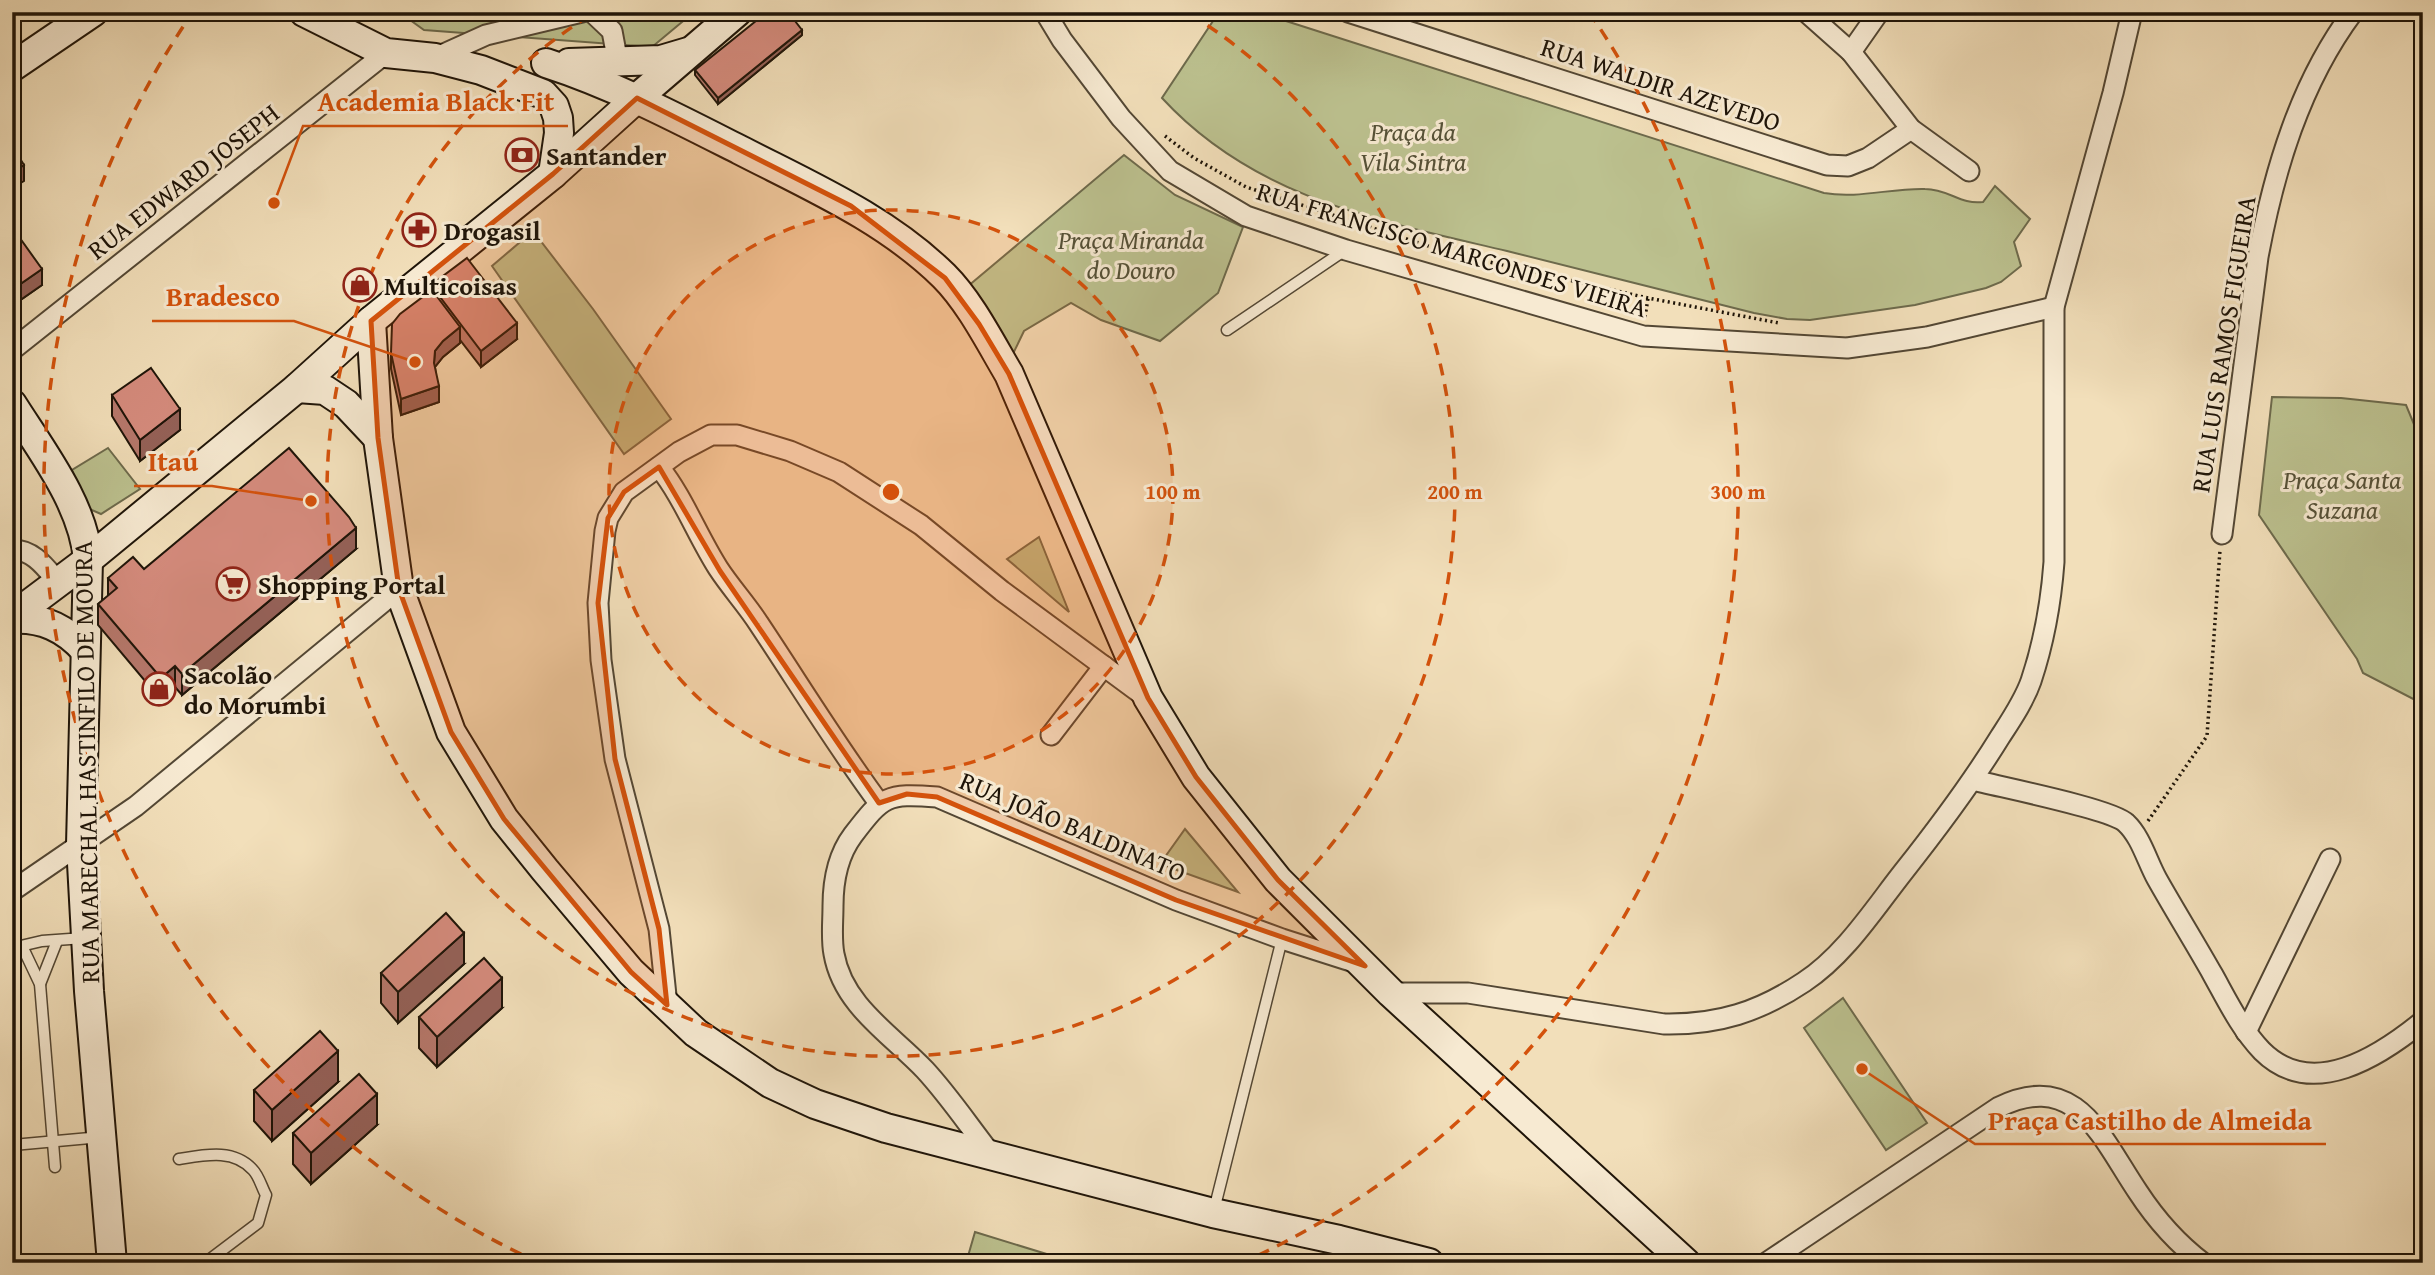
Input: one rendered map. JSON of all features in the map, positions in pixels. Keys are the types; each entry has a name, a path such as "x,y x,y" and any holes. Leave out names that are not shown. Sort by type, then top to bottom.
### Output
{"street":[{"path":"12,67 93,12"},
{"path":"304,12 386,53 435,58 481,70 543,93 554,106 559,133 553,174"},
{"path":"435,58 486,35 582,12"},
{"path":"592,12 612,31 618,62"},
{"path":"12,618 88,560 297,388 371,321 553,174 737,12"},
{"name":"RUA FRANCISCO MARCONDES VIEIRA","path":"1045,12 1062,40 1121,118 1170,171 1246,216 1346,250 1643,336 1847,348 1927,337 2054,307"},
{"name":"RUA WALDIR AZEVEDO","path":"1348,12 1827,165 1849,166 1868,158 1911,129"},
{"path":"1806,12 1852,52 1911,129 1969,171"},
{"path":"1852,52 1879,12"},
{"path":"1391,993 1468,993 1664,1024 1692,1025 1741,1016 1807,980 1839,952 1973,780 2030,684 2051,604 2054,562 2054,307 2113,93 2132,12"},
{"name":"RUA LUIS RAMOS FIGUEIRA","path":"2222,534 2264,225 2281,160 2319,63 2353,12"},
{"path":"481,70 546,63 661,60 694,50"},
{"name":"RUA EDWARD JOSEPH","path":"12,350 386,53"},
{"path":"546,63 589,76 637,98 851,206 900,238 946,278 979,324 1009,374 1148,698 1196,778 1278,880 1391,993 1686,1263"},
{"path":"371,321 378,438 399,589 451,732 504,819 545,870 631,972 696,1033 770,1083 815,1104 886,1128 1213,1213 1339,1240 1429,1263"},
{"path":"297,388 324,390 346,404 378,438"},
{"name":"RUA MARECHAL HASTINFILO DE MOURA","path":"12,404 52,469 79,519 86,539 88,560 81,845 112,1263"},
{"path":"667,1005 659,929 615,759 606,703 598,603 608,518 624,492 679,452 711,435 737,435 790,450 839,472 921,525 1002,591 1148,698"},
{"path":"659,467 671,482 720,571 758,622 879,803 848,841 840,860 833,891 833,950 839,972 864,1013 923,1068 991,1154"},
{"path":"87,602 103,564 125,530"},
{"path":"12,550 26,552 38,560 58,582"},
{"path":"12,891 136,806 399,589"},
{"path":"12,618 52,624 65,631 85,650"},
{"path":"1051,735 1104,666"},
{"path":"1973,780 2096,810 2125,821 2137,837 2173,907 2246,1032 2275,1061 2297,1071 2319,1073 2349,1067 2379,1054 2423,1021"},
{"name":"RUA JOÃO BALDINATO","path":"879,803 907,794 937,797 1176,900 1364,966"},
{"path":"2246,1032 2330,859"},
{"path":"1766,1263 1999,1107 2016,1099 2035,1096 2053,1097 2067,1102 2090,1119 2139,1195 2168,1230 2203,1263"}],"lane":[{"path":"1227,330 1346,250"},
{"path":"40,984 17,947 42,941 86,938"},
{"path":"1213,1213 1282,939"},
{"path":"55,1167 40,984 57,941"},
{"path":"13,1171 13,1142 101,1137"},
{"path":"179,1159 207,1154 231,1155 253,1170 266,1195 258,1223 205,1263"}],"path":[{"path":"1156,129 1194,158 1245,187 1450,253 1648,298 1780,324"},
{"path":"2137,837 2207,736 2222,534"}],"highlighted area":[{"path":"637,98 851,206 945,278 979,324 1009,374 1148,698 1196,777 1278,880 1365,966 1176,900 937,797 907,794 879,803 720,571 659,467 624,492 608,518 598,603 615,759 659,929 667,1005 631,972 504,819 451,732 399,589 378,438 371,321 553,174"}],"green space":[{"path":"399,12 694,12 652,47 424,30"},
{"name":"Praça da Vila Sintra","path":"1219,12 1258,12 1824,193 1849,195 1925,189 1941,191 1968,201 1983,202 1995,186 2030,219 2014,242 2021,266 2001,282 1986,288 1915,305 1810,320 1787,319 1367,216 1279,183 1237,160 1198,132 1162,98"},
{"name":"Praça Miranda do Douro","path":"1124,155 1175,195 1243,227 1218,293 1160,341 1101,320 1071,303 1024,331 1011,358 967,287"},
{"path":"533,231 593,309 671,419 624,454 492,266"},
{"name":"Praça Santa Suzana","path":"2272,397 2341,398 2406,405 2423,446 2423,704 2363,673 2357,659 2259,515"},
{"path":"108,448 140,489 101,514 85,507 72,470"},
{"path":"1039,537 1069,612 1007,559"},
{"path":"1185,829 1238,892 1160,864"},
{"path":"1843,998 1927,1123 1886,1150 1804,1028"},
{"path":"975,1232 1076,1263 966,1263"}],"building":[{"path":"767,12 788,12 802,30 718,98 695,70"},
{"path":"12,146 24,165 12,173"},
{"path":"12,227 42,269 16,287 12,281"},
{"path":"467,258 517,323 481,351 431,285"},
{"path":"432,290 460,327 435,351 434,363 439,386 401,399 391,353 392,324 400,314"},
{"path":"151,368 180,409 140,440 112,395"},
{"name":"Shopping Portal","path":"289,448 356,528 182,674 175,666 161,678 98,604 117,588 108,578 133,557 144,569"},
{"path":"446,913 464,933 398,992 381,973"},
{"path":"484,958 502,978 437,1037 419,1017"},
{"path":"320,1031 338,1051 272,1110 254,1090"},
{"path":"359,1074 377,1094 311,1153 293,1133"}],"place":[{"name":"Santander","path":"522,155"},
{"name":"Academia Black Fit","path":"274,203"},
{"name":"Drogasil","path":"419,230"},
{"name":"Multicoisas","path":"360,285"},
{"name":"Bradesco","path":"415,362"},
{"name":"Itaú","path":"311,501"},
{"name":"Shopping Portal","path":"233,584"},
{"name":"Sacolão do Morumbi","path":"159,689"},
{"name":"Praça Castilho de Almeida","path":"1862,1069"}]}
